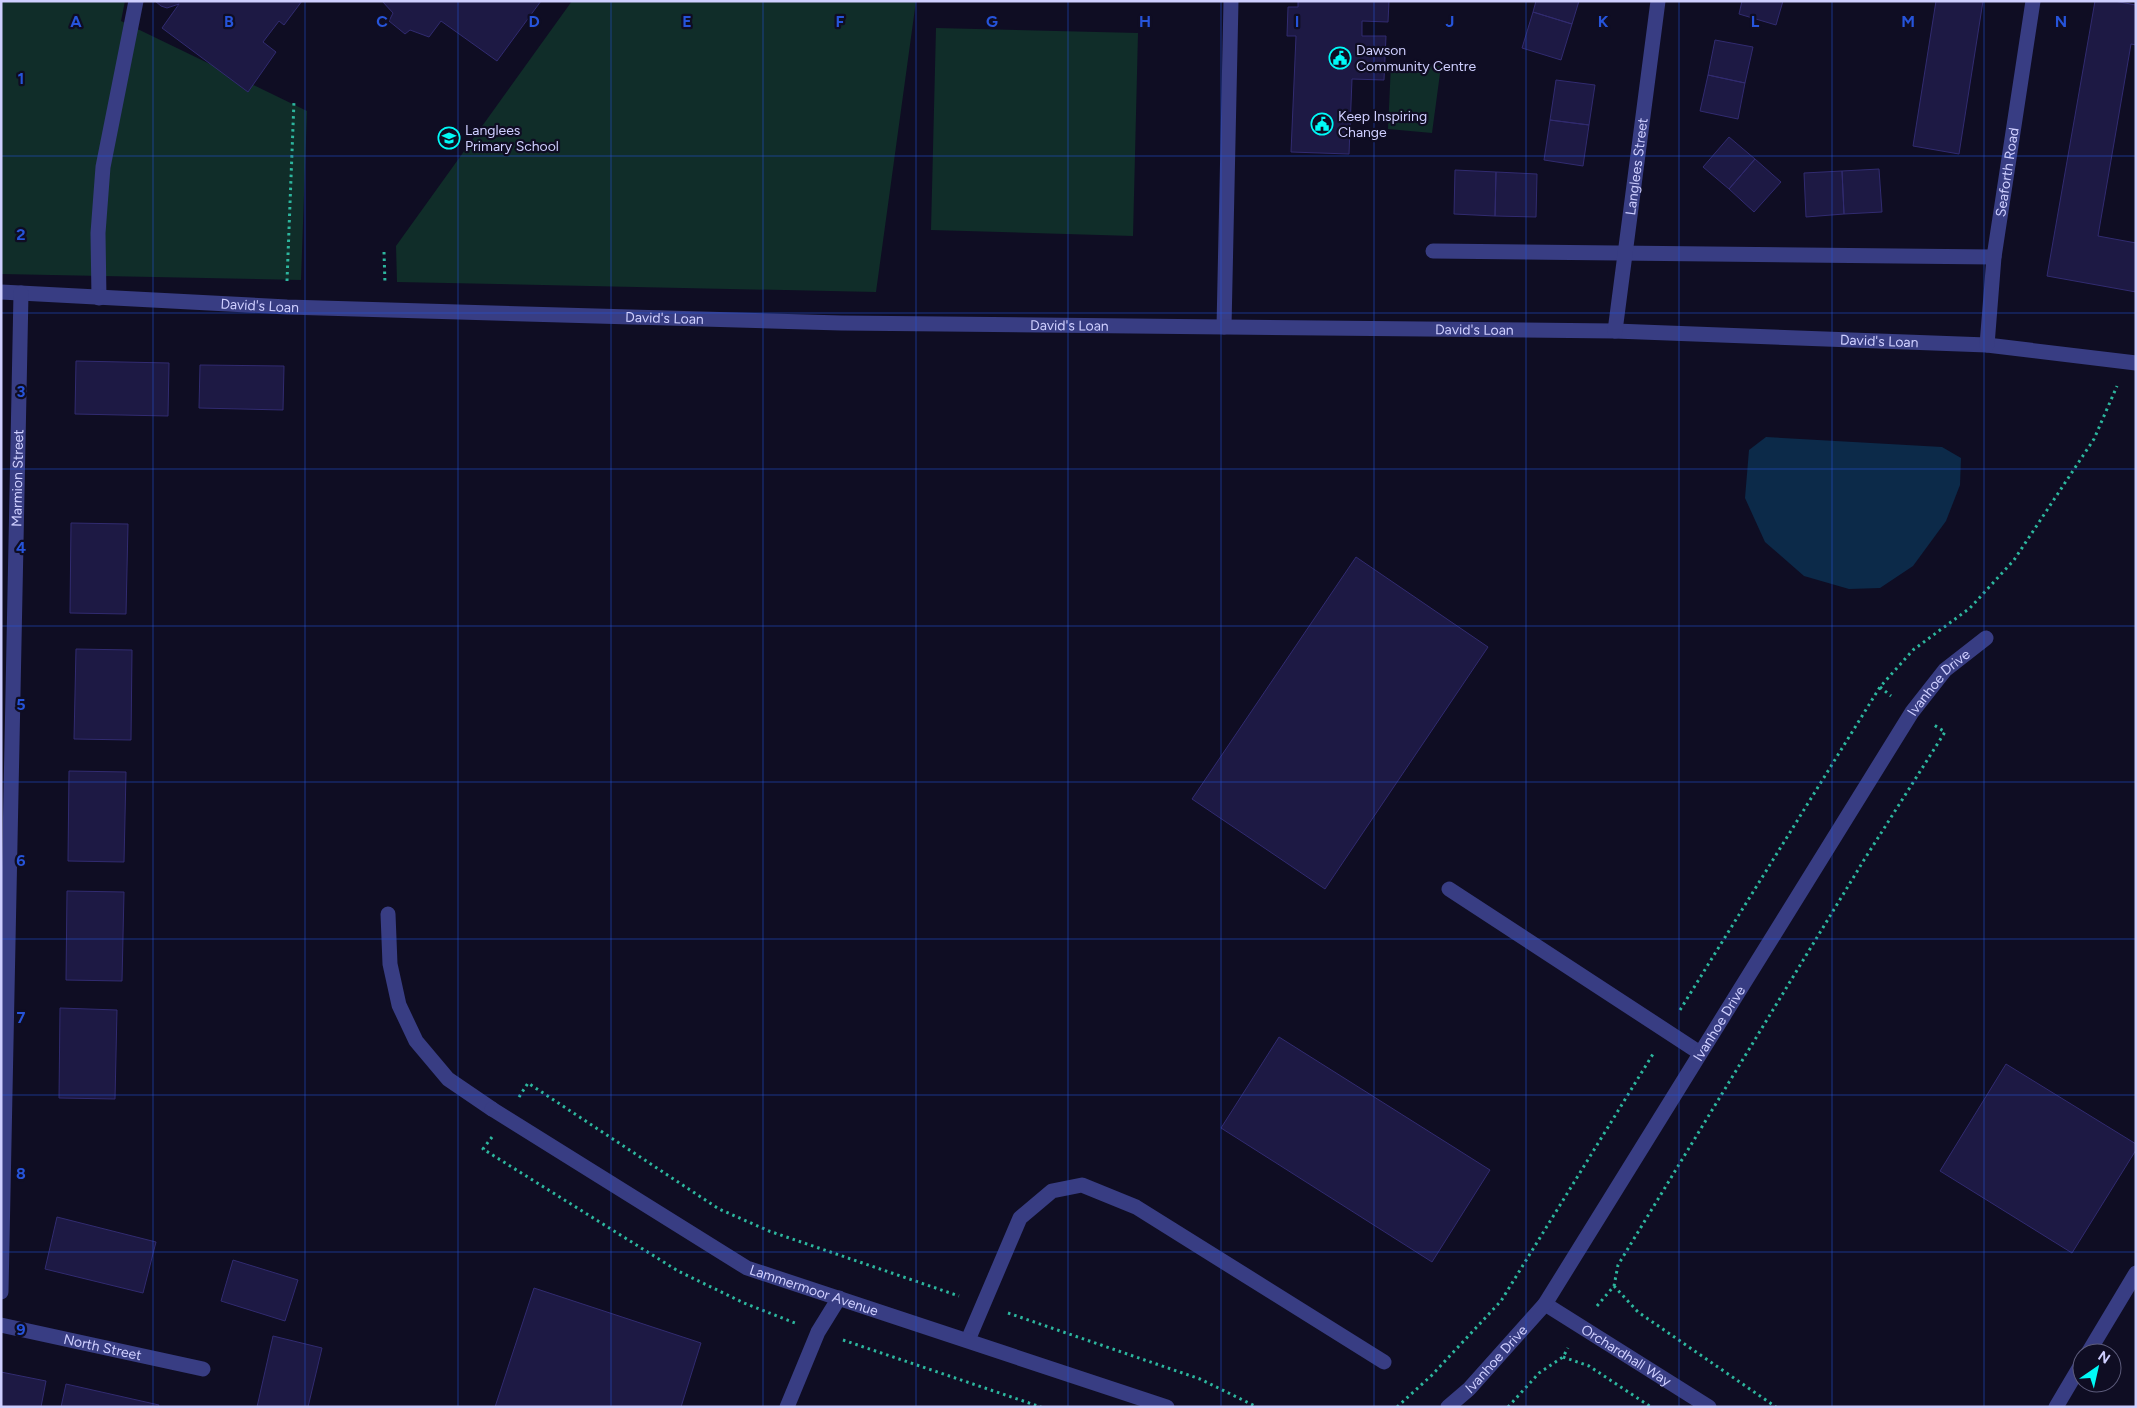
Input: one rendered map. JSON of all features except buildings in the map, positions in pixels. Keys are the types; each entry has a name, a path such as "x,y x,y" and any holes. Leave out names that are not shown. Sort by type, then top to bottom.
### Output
{"street":[{"path":"99,298 98,234 103,167 136,1"},
{"path":"1224,327 1231,1"},
{"name":"Langlees Street","path":"1615,331 1658,1"},
{"name":"Seaforth Road","path":"1987,345 1994,257 2034,1"},
{"path":"1433,251 1994,257"},
{"name":"David's Loan","path":"1,292 287,307 841,323 1615,331 1987,345 2131,362"},
{"name":"Marmion Street","path":"1,1292 21,294"},
{"name":"Ivanhoe Drive","path":"1448,1407 1469,1389 1545,1304 1912,712 1945,670 1986,638"},
{"path":"1450,889 1700,1054"},
{"name":"Lammermoor Avenue","path":"388,914 390,964 399,1005 416,1041 448,1079 505,1118 747,1268 1167,1407"},
{"path":"968,1340 1020,1218 1052,1191 1082,1186 1136,1207 1384,1362"},
{"path":"2094,1343 2136,1272"},
{"path":"787,1407 818,1332 839,1298"},
{"name":"Orchardhall Way","path":"1545,1304 1709,1407"},
{"name":"North Street","path":"1,1325 203,1369"},
{"path":"2056,1407 2072,1380"}],"path":[{"path":"287,307 294,101"},
{"path":"384,252 386,309"},
{"path":"1397,1407 1432,1375 1500,1301 1880,688 1913,650 1970,608 2014,560 2094,439 2131,362"},
{"path":"1508,1407 1539,1373 1563,1357 1580,1326 1614,1286 1618,1265 1864,860 1945,732 1912,712 1880,688"},
{"path":"505,1118 528,1083 719,1209 770,1231 1200,1378 1257,1407"},
{"path":"1614,1286 1638,1312 1776,1407"},
{"path":"1563,1357 1589,1366 1651,1407"}],"green space":[{"path":"1,1 125,1 121,21 307,111 301,280 1,274"},
{"path":"572,1 916,1 876,292 397,282 396,246"},
{"path":"936,28 1138,33 1133,236 931,230"},
{"path":"1391,64 1441,66 1432,133 1388,129"}],"water":[{"path":"1766,437 1942,447 1961,458 1960,485 1946,521 1913,566 1880,588 1849,589 1804,576 1765,542 1745,498 1749,450"}],"place":[{"name":"Dawson Community Centre","path":"1340,58"},
{"name":"Keep Inspiring Change","path":"1322,124"},
{"name":"Langlees Primary School","path":"449,138"}]}
